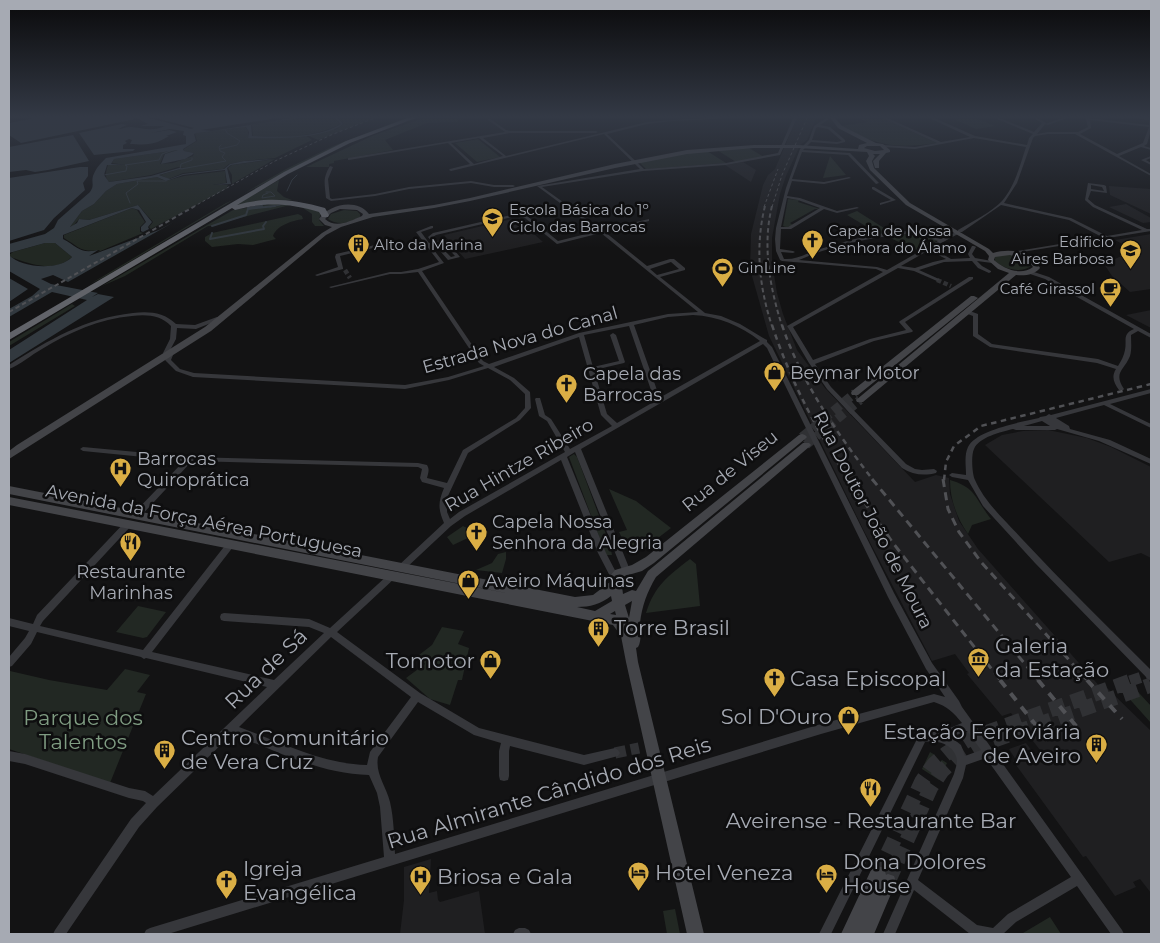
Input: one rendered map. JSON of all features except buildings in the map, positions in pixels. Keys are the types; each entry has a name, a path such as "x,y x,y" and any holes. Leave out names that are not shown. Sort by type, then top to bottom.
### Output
{"highway":[{"path":"9,338 86,283 278,172 303,160"},
{"path":"9,329 96,285 312,160"},
{"path":"301,165 284,178 280,190 288,197 324,208 336,209"},
{"path":"201,223 237,207 274,200 300,203 322,210 325,215"}],"street":[{"path":"468,160 473,164"},
{"path":"451,170 492,160"},
{"path":"513,186 407,208 364,214 353,224 328,224 322,219 325,215 336,209 352,207 364,214 441,205 633,160 643,170"},
{"path":"331,167 325,175 324,183 328,198 331,200 375,195 409,188 471,182 494,186 513,186 643,170 726,164 747,160"},
{"path":"798,160 785,197 778,228 778,250 782,260 877,268 886,271"},
{"path":"855,160 877,183"},
{"path":"871,160 870,165 908,204 958,232 1008,253 1030,259 1036,264 1037,268 1151,330"},
{"path":"876,160 878,168 914,203 986,250 992,259 1003,269 1015,272 1030,272 1047,278 1151,336"},
{"path":"934,471 913,472 904,466 830,388 812,363 790,326 958,232 1000,204 1015,183 1023,160"},
{"path":"1124,160 1151,174"},
{"path":"791,180 824,183 849,178"},
{"path":"536,184 685,304 691,310 690,313"},
{"path":"882,204 894,200 873,188 870,184 887,184"},
{"path":"873,188 887,184"},
{"path":"1089,190 1085,196 1089,202 1148,230"},
{"path":"785,197 799,199 837,212 857,208"},
{"path":"1000,204 1070,219 1106,237"},
{"path":"778,228 789,228 823,208"},
{"path":"428,244 435,242 444,241 458,257 450,259 435,242 430,237 435,234 516,215 526,217 558,243 648,220"},
{"path":"324,234 328,224"},
{"path":"9,456 20,447 181,346 224,316 324,234 341,225"},
{"path":"331,288 351,280 390,273 401,274 442,263 418,232 431,227"},
{"path":"915,270 949,259 992,259 1008,253 1148,230"},
{"path":"599,233 658,276 704,314"},
{"path":"793,261 837,246 879,236 919,233 941,241"},
{"path":"318,275 343,269 337,257 338,255 376,246"},
{"path":"974,247 970,254 972,258 976,264 989,272"},
{"path":"929,248 949,259"},
{"path":"778,250 793,252"},
{"path":"1030,259 1033,250"},
{"path":"647,268 672,260 683,269 658,276"},
{"path":"896,266 915,270 938,280"},
{"path":"1030,272 1037,268"},
{"path":"1003,269 1003,274 858,397 968,312 1015,272"},
{"path":"419,270 481,362 522,386 528,393 528,408 518,420 465,452 443,498 443,512 448,524"},
{"path":"812,363 873,340 910,330 902,322 954,287 971,278"},
{"path":"968,312 976,315 975,335 990,345 1098,360 1119,368"},
{"path":"9,367 68,331 88,322 125,314 144,313 159,316 170,321 174,326 173,339 168,354"},
{"name":"Estrada Nova do Canal","path":"168,354 168,360 174,367 192,375 404,387 437,383 581,334 690,313 704,314 728,321 764,341"},
{"path":"174,326 196,327 224,316"},
{"path":"630,324 655,393 660,400"},
{"path":"1122,389 1117,383 1116,375 1128,353 1128,335 1130,332 1138,329"},
{"path":"581,334 604,414 616,426"},
{"path":"591,369 622,362 614,335"},
{"name":"Rua Hintze Ribeiro","path":"402,567 448,524 764,341"},
{"name":"Rua Doutor João de Moura","path":"764,341 769,347 929,666 956,704 958,710 1118,934"},
{"path":"1151,391 1005,428 980,439 972,447 970,455 970,478 986,504 1003,524 1151,676"},
{"path":"538,399 542,416 549,420 566,454 605,560 616,584 621,592 639,591"},
{"path":"1104,403 1151,426"},
{"path":"1046,417 1058,428"},
{"path":"1046,417 1067,428 1104,440 1151,462"},
{"path":"1005,428 1067,428"},
{"name":"Rua de Viseu","path":"632,662 634,648 633,617 639,591 658,568 804,441 650,560 619,573 616,584 618,603 627,634 632,662 696,934"},
{"path":"578,448 629,570 638,572 644,578 639,591 596,616"},
{"path":"83,450 190,459 418,465 425,467 424,480 448,486"},
{"path":"9,663 28,640 40,618 190,459"},
{"path":"952,475 970,478"},
{"name":"Avenida da Força Aérea Portuguesa","path":"9,490 258,551 392,576 493,591"},
{"name":"Avenida da Força Aérea Portuguesa","path":"9,501 288,545 402,567 493,591"},
{"path":"258,551 264,549 267,544 266,541"},
{"path":"144,655 230,545"},
{"path":"280,555 282,547 288,545"},
{"path":"392,576 402,567"},
{"name":"Rua de Sá","path":"59,934 134,823 152,803 392,576"},
{"path":"493,591 587,602 599,598 616,584"},
{"path":"516,595 617,621 627,634"},
{"path":"224,617 310,622 331,632 417,696 477,732 584,760 616,753"},
{"path":"9,622 276,685"},
{"path":"1141,665 1151,662"},
{"path":"390,861 384,798 371,770 373,755 417,696"},
{"name":"Rua Almirante Cândido dos Reis","path":"150,934 660,779 821,728 934,698 945,701 958,710"},
{"path":"825,934 922,738 931,734 942,736 969,725"},
{"path":"232,729 312,759 360,771 371,770"},
{"path":"889,934 962,762 958,752 942,736"},
{"path":"504,776 504,751 507,739"},
{"path":"962,762 988,752"},
{"path":"9,756 25,759 129,793 145,796 152,803"},
{"path":"849,934 883,878 864,934"},
{"path":"912,882 974,930 994,934 1012,918 1078,879"},
{"path":"519,934 525,934"}],"shaded area":[{"path":"9,160 89,161 35,172 26,170 9,172"},
{"path":"104,160 113,160 111,164 125,165 107,165 104,175 109,182 151,176 184,168 159,175 170,179 183,174 224,169 230,164 244,161 266,160 231,165 227,168 231,184 214,185 227,183 225,170 183,175 166,181 157,177 117,184 106,191 94,204 82,211 70,227 77,223 79,219 89,220 138,205 152,222 148,227 149,229 141,231 141,227 146,222 139,210 132,208 63,235 63,239 79,249 87,251 98,250 89,256 159,230 174,222 68,282 53,275 41,279 51,284 98,293 92,297 98,294 114,297 9,363 9,350 87,300 52,292 9,317 9,309 32,296 40,289 9,271 9,255 22,263 40,266 58,264 72,257 55,243 45,243 9,253 9,244 45,234 54,228 58,220 90,192 94,173"},
{"path":"163,160 180,160 161,164"},
{"path":"779,160 793,160 780,194 772,238 772,262 777,293 797,350 825,388 915,482 936,475 949,478 950,494 959,521 978,549 1102,689 1107,688 1151,731 1151,893 1140,879 1133,882 1136,887 1115,896 1086,856 1083,857 1013,761 1016,760 1009,749 1026,743 1041,763 1045,762 1037,752 1040,750 1011,713 1002,716 967,674 969,673 955,654 932,661 863,529 769,336 750,269 751,234 763,185 768,175 775,169"},
{"path":"743,162 756,170 751,182 725,165"},
{"path":"88,167 88,176 83,183 85,190 54,218 44,230 9,241 9,178"},
{"path":"1109,186 1151,189 1151,214 1110,195"},
{"path":"1126,204 1151,218 1151,222 1143,223 1109,207"},
{"name":"Escola Básica do 1º Ciclo das Barrocas","path":"516,218 543,242 465,259 444,235"},
{"name":"Edificio Aires Barbosa","path":"1151,234 1151,289 1130,292 1112,276 1104,264 1128,253 1126,246 1115,240"},
{"path":"9,278 28,289 9,302"},
{"name":"Edificio Aires Barbosa","path":"1151,310 1151,328 1126,315"},
{"path":"1048,430 1087,438 1111,447 1151,467 1151,558 1141,553 1109,562 985,445 1002,435 1023,431"},
{"name":"Briosa e Gala","path":"431,859 429,893 437,891 440,902 479,891 485,934 400,934 404,900 404,867"}],"green space":[{"path":"113,160 162,160 160,164 182,160 254,160 229,164 223,169 183,173 169,179 160,175 184,168 178,167 151,175 109,182 106,178 108,165 125,165 112,163"},
{"path":"273,160 232,184 232,175 228,168 232,165"},
{"path":"304,160 310,160 243,194"},
{"path":"321,160 339,160 329,164 329,167 306,167"},
{"path":"649,160 721,160 726,163 646,169 639,162"},
{"path":"829,160 833,160 846,175 823,178"},
{"path":"225,171 226,183 213,185 228,185 226,189 151,229 149,227 153,222 138,205 89,220 79,219 70,227 82,211 94,204 106,191 117,184 157,177 165,181 184,176"},
{"path":"279,180 277,191 284,197 292,200 265,200 234,206"},
{"path":"788,199 799,200 798,202 820,209 815,209 790,223 793,225 784,227"},
{"path":"233,200 106,276 90,284 226,203"},
{"path":"285,202 321,212 319,220 324,226 315,226 312,222 312,214 303,208 290,205 215,226 208,226 125,276 102,286 233,210"},
{"path":"132,208 137,210 145,222 140,227 140,232 143,233 98,252 100,250 84,250 64,238 64,235"},
{"path":"344,210 357,211 360,217 344,223 328,219 331,214"},
{"path":"857,211 892,233 881,235 847,215"},
{"path":"298,214 303,219 281,226 273,236 276,239 253,245 238,244 212,247 205,241 205,237 212,233"},
{"path":"919,233 938,240 933,243 924,237 921,238 930,245 919,251 888,237"},
{"path":"45,243 55,243 72,257 60,264 46,266 12,258 9,255 13,252"},
{"path":"1008,254 1024,258 1031,266 1018,270 1003,266 995,261 995,256"},
{"path":"72,304 75,306 9,346 9,342"},
{"path":"574,454 577,457 612,555 606,555 569,457"},
{"path":"950,480 959,483 971,491 991,519 972,525 968,534 955,508 951,495"},
{"path":"609,489 636,501 671,528 641,551 630,554 619,532 627,530"},
{"path":"463,526 475,532 470,537 453,545 447,537"},
{"path":"506,552 502,573 476,570 492,563 498,554"},
{"path":"690,559 696,564 700,606 646,613 658,588"},
{"path":"138,606 166,612 147,637 143,638 116,632"},
{"path":"442,627 464,631 458,644 469,648 462,680 458,680 450,705 430,699 406,678 425,664 419,655 432,645"},
{"name":"Parque dos Talentos","path":"125,669 150,675 137,692 146,694 110,783 9,749 10,671 107,690"},
{"path":"1128,681 1151,706 1151,723 1117,685"},
{"path":"930,752 940,762 942,760 947,763 939,780 922,769"},
{"path":"675,909 680,934 667,934 663,911"},
{"path":"1050,917 1061,934 1022,934 1023,933"}],"waterway":[{"path":"104,175 126,171 127,166 125,165 159,160"},
{"path":"180,169 181,164 192,160"},
{"path":"181,169 225,160"},
{"path":"287,191 292,180 297,175"},
{"path":"130,203 126,193 138,184 137,181 166,181"},
{"path":"266,192 271,192 275,196 262,198 263,195 268,193"},
{"path":"252,207 266,204"},
{"path":"275,206 280,205"},
{"path":"248,208 262,206"},
{"path":"212,226 246,215 248,209 275,206"},
{"path":"270,207 275,206"},
{"path":"212,233 210,239 264,229 263,226 266,222"}],"tunnel":[{"path":"345,270 350,278"},
{"path":"937,280 951,286"},
{"path":"802,437 855,393"},
{"path":"806,445 860,400"},
{"path":"1130,681 1151,674"},
{"path":"878,874 922,781 934,764 947,753 971,738 1134,680"},
{"path":"888,882 931,787 942,771 954,760 977,746 1151,685"},
{"path":"615,753 639,748"}],"railway":[{"path":"193,207 277,160"},
{"path":"772,207 789,160"},
{"path":"764,207 778,169"},
{"path":"9,312 195,206"},
{"path":"765,206 759,251 761,281 772,326"},
{"path":"772,206 768,236 769,267 774,297 782,326"},
{"path":"772,325 787,366 805,405 849,480"},
{"path":"782,325 799,367 821,406 873,480"},
{"path":"944,480 946,462 954,446 981,426 1151,384"},
{"path":"848,479 893,543 1001,681"},
{"path":"872,479 1039,681"},
{"path":"943,479 948,509 959,532 981,562 1088,681"},
{"path":"1000,680 1050,743"},
{"path":"1038,680 1081,732"},
{"path":"1087,680 1122,719"}],"place":[{"name":"Escola Básica do 1º Ciclo das Barrocas","path":"493,238"},
{"name":"Capela de Nossa Senhora do Álamo","path":"812,259"},
{"name":"Alto da Marina","path":"358,264"},
{"name":"Edificio Aires Barbosa","path":"1130,270"},
{"name":"GinLine","path":"722,287"},
{"name":"Café Girassol","path":"1111,308"},
{"name":"Beymar Motor","path":"774,392"},
{"name":"Capela das Barrocas","path":"567,403"},
{"name":"Barrocas Quiroprática","path":"121,488"},
{"name":"Capela Nossa Senhora da Alegria","path":"476,551"},
{"name":"Restaurante Marinhas","path":"131,561"},
{"name":"Aveiro Máquinas","path":"469,600"},
{"name":"Torre Brasil","path":"598,647"},
{"name":"Galeria da Estação","path":"979,677"},
{"name":"Tomotor","path":"491,680"},
{"name":"Casa Episcopal","path":"774,698"},
{"name":"Sol D'Ouro","path":"848,736"},
{"name":"Estação Ferroviária de Aveiro","path":"1097,763"},
{"name":"Centro Comunitário de Vera Cruz","path":"165,769"},
{"name":"Aveirense - Restaurante Bar","path":"871,808"},
{"name":"Hotel Veneza","path":"639,892"},
{"name":"Dona Dolores House","path":"827,893"},
{"name":"Briosa e Gala","path":"421,896"},
{"name":"Igreja Evangélica","path":"227,900"}]}
